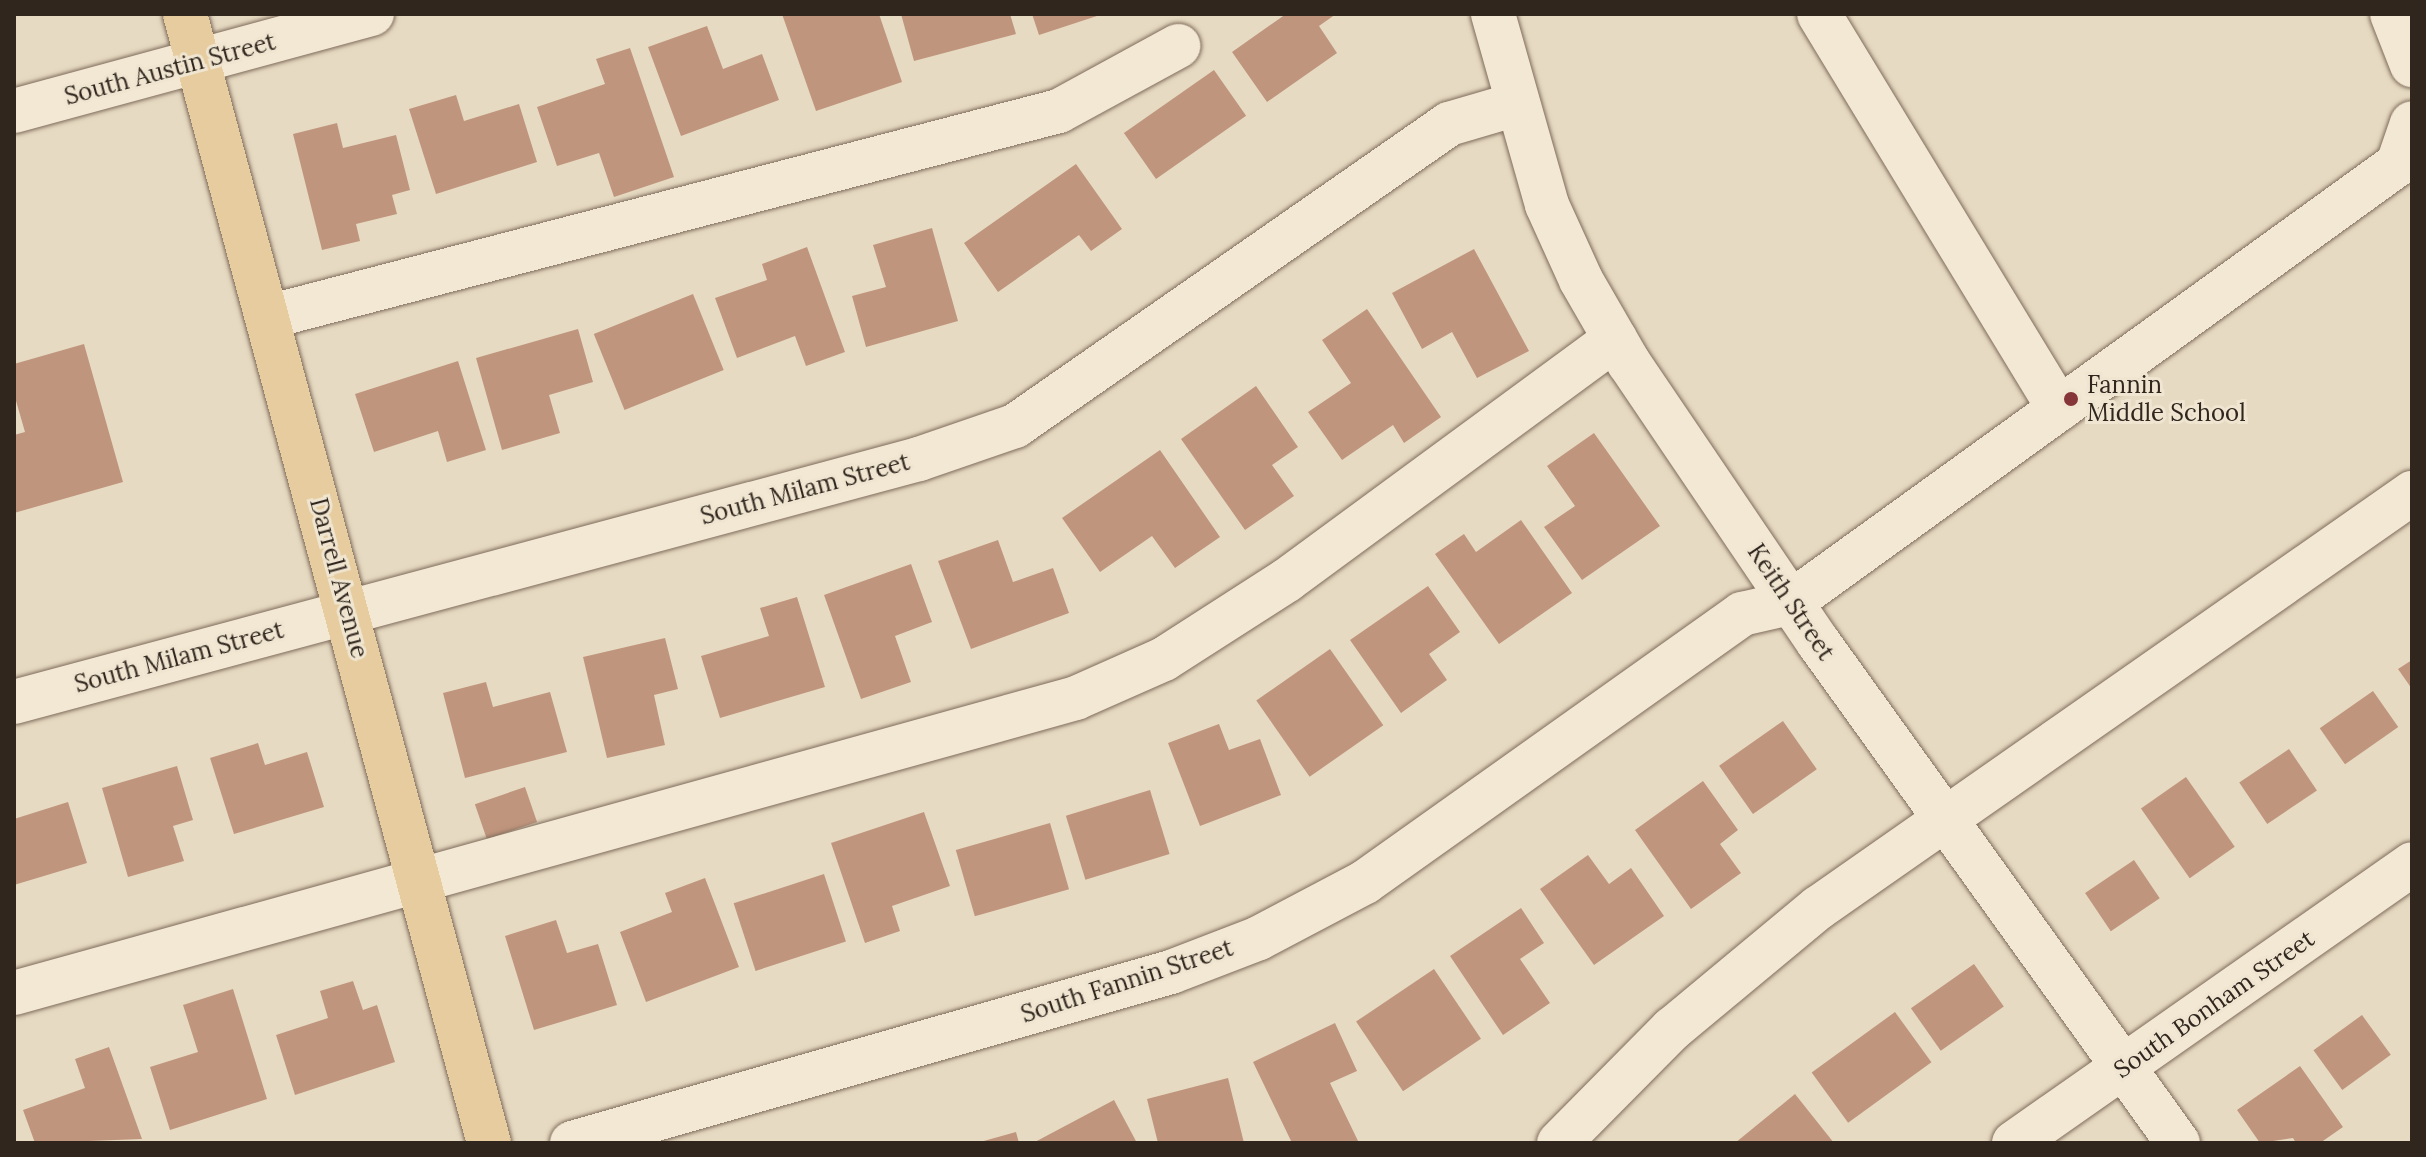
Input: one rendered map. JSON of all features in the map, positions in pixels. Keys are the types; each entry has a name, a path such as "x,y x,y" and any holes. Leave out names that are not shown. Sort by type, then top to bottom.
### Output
{"main road":[{"name":"Darrell Avenue","path":"185,14 348,610 489,1143"}],"street":[{"name":"South Austin Street","path":"14,111 372,14"},
{"name":"Keith Street","path":"1493,14 1547,205 1615,339 1790,603 1945,823 2125,1066 2178,1143"},
{"path":"1819,14 2059,409"},
{"path":"2392,14 2412,65"},
{"path":"268,317 1059,111 1178,46"},
{"name":"South Milam Street","path":"14,702 919,459 1015,426 1449,124 1517,104"},
{"path":"1790,603 2398,164 2412,123"},
{"path":"14,993 1076,698 1164,659 1287,580 1615,339"},
{"path":"1559,1143 1672,1029 1818,908 1945,823 2412,493"},
{"name":"South Fannin Street","path":"572,1143 1171,972 1259,938 1365,882 1742,614 1790,603"},
{"name":"South Bonham Street","path":"2014,1143 2412,864"}],"building":[{"path":"782,14 879,14 902,82 816,111"},
{"path":"901,14 1010,14 1016,34 914,61"},
{"path":"1032,14 1100,14 1100,15 1039,35"},
{"path":"1286,14 1336,14 1319,26 1337,53 1267,102 1232,52"},
{"path":"707,26 723,69 762,54 779,100 681,136 648,47"},
{"path":"630,48 674,177 614,197 599,153 557,166 537,107 605,84 596,59"},
{"path":"1214,70 1246,116 1156,179 1124,133"},
{"path":"456,95 464,121 519,104 537,162 436,194 409,109"},
{"path":"337,123 343,148 396,135 410,190 392,195 397,214 356,224 360,241 322,250 293,134"},
{"path":"1076,164 1122,229 1091,251 1079,235 998,292 964,243"},
{"path":"932,228 958,321 866,347 852,296 886,287 873,245"},
{"path":"807,247 845,352 806,366 795,336 737,358 715,298 767,280 762,264"},
{"path":"1474,249 1529,351 1477,378 1452,332 1422,349 1392,293"},
{"path":"693,294 724,370 625,410 594,334"},
{"path":"1367,309 1441,417 1404,443 1393,425 1342,460 1308,412 1351,383 1322,340"},
{"path":"578,329 593,382 549,395 560,433 502,450 476,358"},
{"path":"84,344 123,482 14,513 14,435 25,432 14,394 14,364"},
{"path":"458,361 486,450 447,462 438,431 374,452 355,394"},
{"path":"1256,386 1298,447 1272,465 1294,496 1245,530 1181,439"},
{"path":"1594,433 1660,526 1582,580 1544,527 1575,506 1547,466"},
{"path":"1160,450 1220,537 1175,568 1152,536 1100,572 1062,518"},
{"path":"1521,520 1572,593 1499,644 1435,554 1464,534 1476,552"},
{"path":"998,540 1013,582 1053,568 1069,613 971,649 938,561"},
{"path":"911,564 932,622 895,636 911,682 861,699 824,595"},
{"path":"1428,586 1460,632 1429,654 1447,680 1401,713 1350,640"},
{"path":"797,597 825,687 720,718 701,656 769,636 760,608"},
{"path":"665,638 678,689 654,695 665,745 607,758 583,657"},
{"path":"1330,649 1383,725 1310,777 1256,701"},
{"path":"2412,660 2412,689 2398,669"},
{"path":"486,682 493,707 550,692 567,752 465,778 443,693"},
{"path":"2373,691 2398,727 2345,764 2320,728"},
{"path":"1783,721 1817,769 1753,814 1719,766"},
{"path":"1219,724 1229,750 1260,739 1281,795 1200,826 1168,743"},
{"path":"258,743 265,765 307,752 324,807 234,834 210,758"},
{"path":"2289,749 2317,790 2267,824 2239,783"},
{"path":"177,766 193,820 173,826 184,861 128,877 102,788"},
{"path":"2186,777 2235,847 2190,878 2141,809"},
{"path":"1703,781 1738,830 1720,844 1741,873 1691,909 1635,830"},
{"path":"525,787 537,822 487,839 475,804"},
{"path":"1150,790 1170,854 1085,880 1066,816"},
{"path":"68,802 87,863 14,885 14,819"},
{"path":"924,812 950,886 892,906 900,931 865,943 831,843"},
{"path":"1050,823 1069,889 975,916 956,850"},
{"path":"1588,855 1609,884 1631,868 1664,916 1594,965 1540,889"},
{"path":"2134,860 2160,898 2111,931 2085,893"},
{"path":"824,874 846,942 756,971 734,903"},
{"path":"705,878 739,967 646,1002 620,932 672,912 665,893"},
{"path":"1521,908 1544,943 1520,959 1550,1003 1503,1035 1450,956"},
{"path":"556,920 567,953 598,944 617,1005 534,1030 505,936"},
{"path":"1974,964 2004,1007 1941,1051 1911,1008"},
{"path":"1434,969 1481,1039 1403,1091 1356,1022"},
{"path":"353,981 363,1010 377,1005 395,1062 295,1095 276,1035 328,1018 320,991"},
{"path":"233,989 267,1099 170,1130 150,1067 198,1052 183,1005"},
{"path":"1895,1012 1931,1062 1848,1123 1812,1073"},
{"path":"2362,1015 2391,1055 2342,1090 2313,1050"},
{"path":"1335,1023 1357,1071 1330,1083 1359,1143 1292,1143 1253,1062"},
{"path":"109,1047 142,1139 35,1143 23,1110 85,1088 75,1059"},
{"path":"2300,1066 2343,1127 2320,1143 2296,1143 2293,1138 2260,1143 2237,1110"},
{"path":"1228,1078 1244,1143 1158,1143 1147,1099"},
{"path":"1795,1094 1834,1143 1735,1143"},
{"path":"1114,1100 1137,1143 1033,1143"},
{"path":"1016,1132 1019,1143 980,1143 980,1142"}],"place":[{"name":"Fannin Middle School","path":"2071,399"}]}
